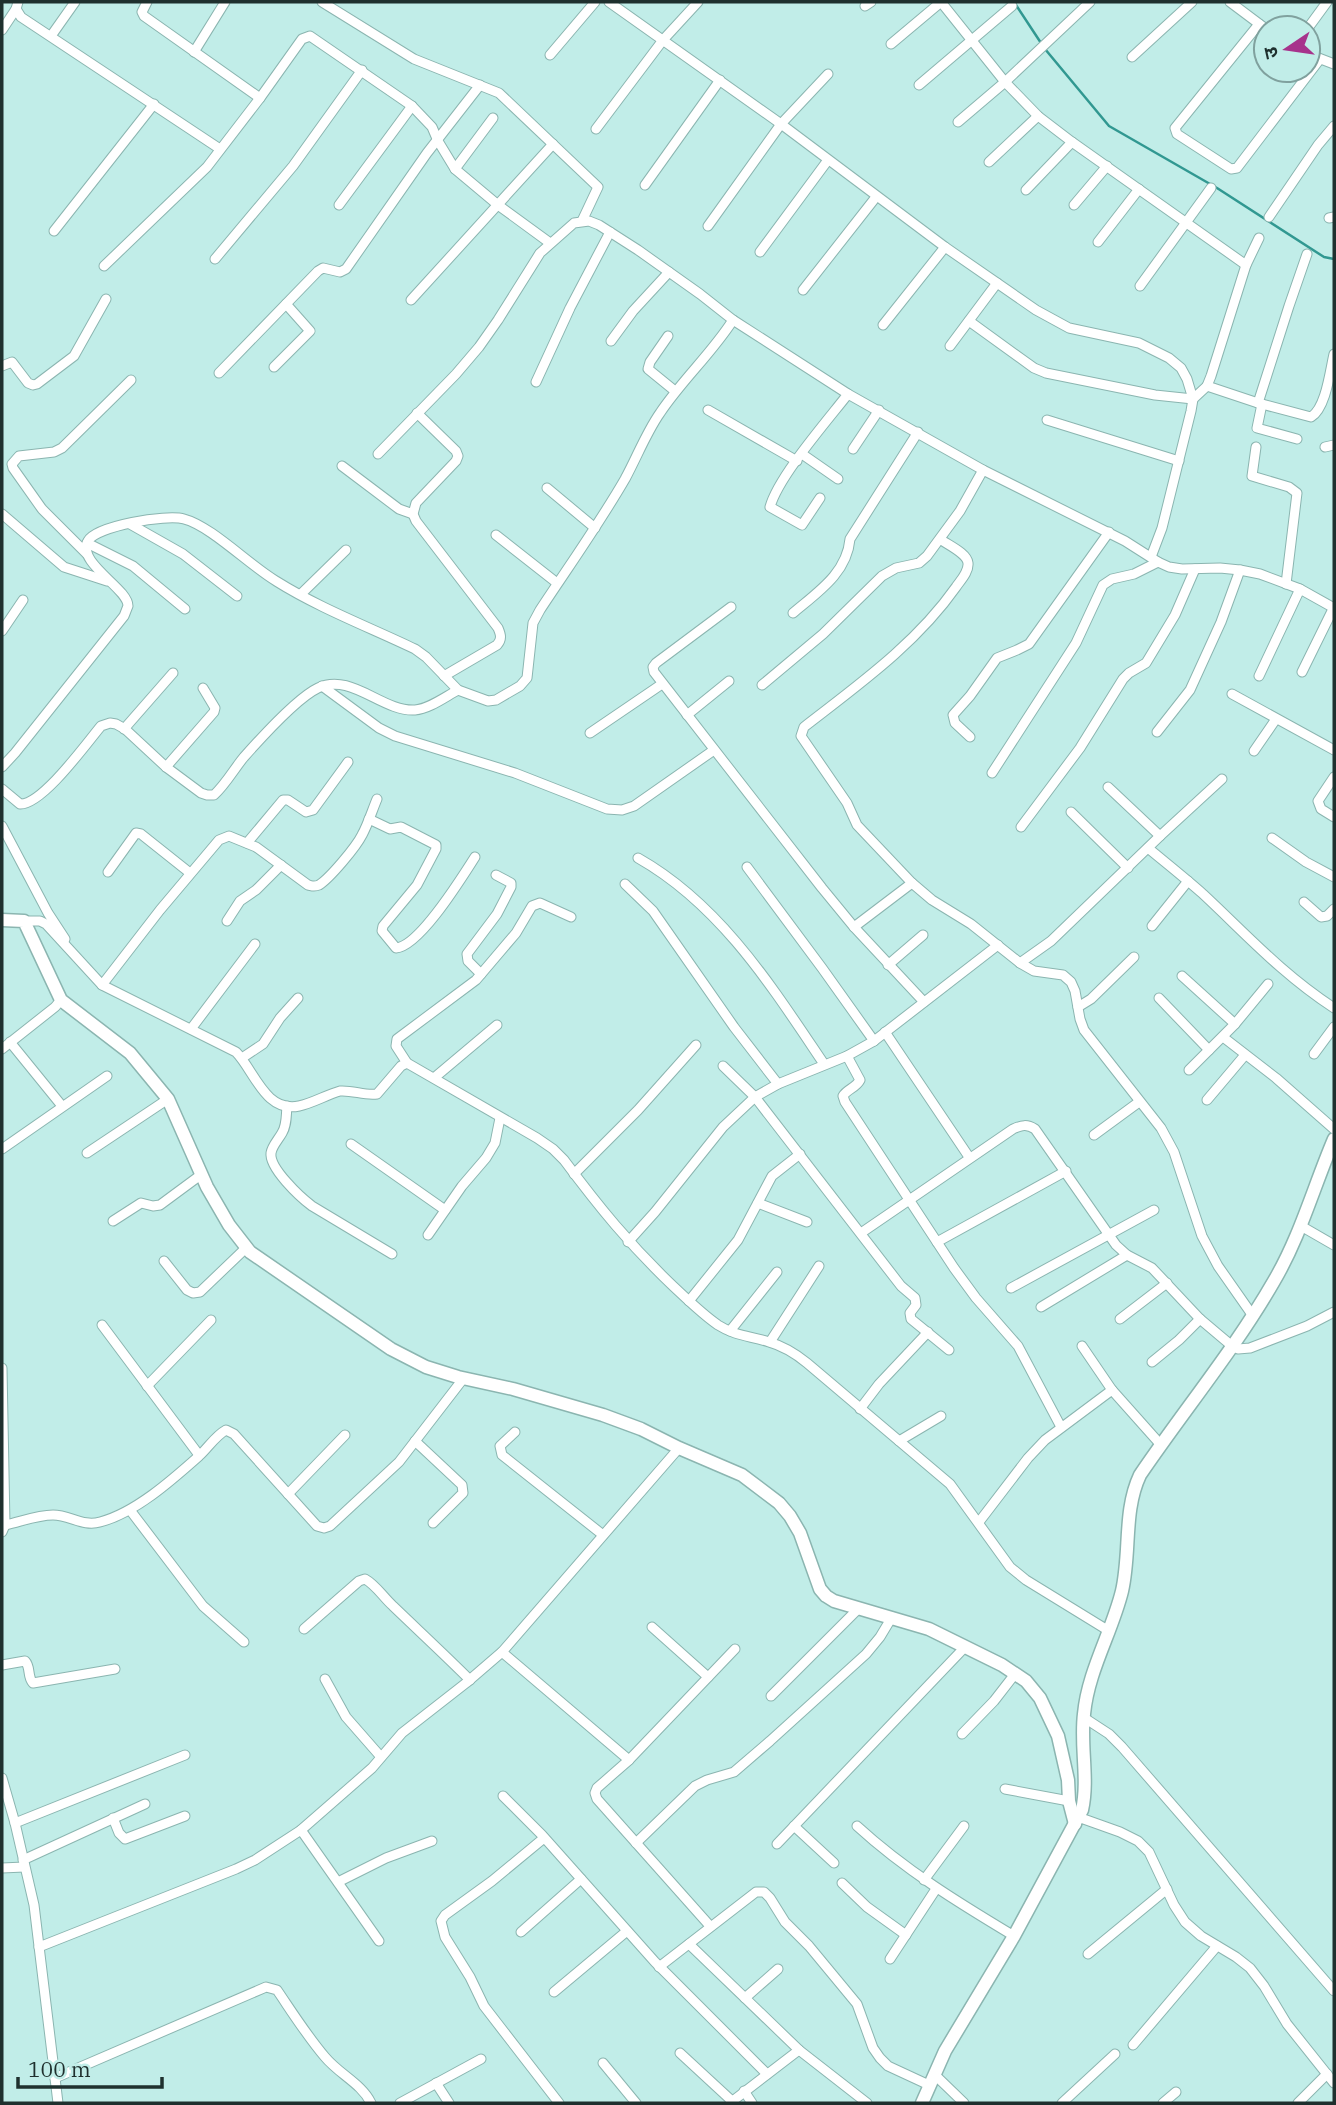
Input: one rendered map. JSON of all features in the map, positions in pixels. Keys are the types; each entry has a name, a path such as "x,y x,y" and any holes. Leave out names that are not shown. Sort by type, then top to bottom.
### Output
{"street":[{"path":"51,36 75,2"},
{"path":"147,2 142,12 144,16 260,98"},
{"path":"194,52 225,2"},
{"path":"322,2 414,59 499,93 598,187 582,221"},
{"path":"550,55 595,2"},
{"path":"609,2 781,124 945,247 1036,310 1069,328 1124,338 1156,350 1181,368 1187,379 1193,399 1154,560 1130,575 1112,579 1103,585 1076,643 992,773"},
{"path":"596,129 663,40 698,2"},
{"path":"891,44 941,2 1005,82 1038,116 1246,265"},
{"path":"958,122 1090,2"},
{"path":"1132,57 1192,2"},
{"path":"1230,2 1252,18"},
{"path":"17,5 21,16 220,149"},
{"path":"2,30 17,5"},
{"path":"919,85 1012,6"},
{"path":"104,266 188,186 220,149 306,37 314,38 412,106 432,127 456,169 498,205 550,243"},
{"path":"1252,39 1175,128 1177,134 1231,169 1237,168 1301,84"},
{"path":"215,259 293,166 362,70"},
{"path":"708,226 781,124 828,75"},
{"path":"645,185 720,80"},
{"path":"219,373 323,268 340,272 346,269 427,153 480,85"},
{"path":"54,231 154,104"},
{"path":"339,205 412,106"},
{"path":"989,162 1038,116"},
{"path":"456,169 493,118"},
{"path":"1269,217 1334,126"},
{"path":"1026,190 1072,142"},
{"path":"411,300 553,144"},
{"path":"760,252 828,160"},
{"path":"1074,205 1107,166"},
{"path":"1098,242 1139,188"},
{"path":"1140,286 1211,188"},
{"path":"803,290 876,197"},
{"path":"378,454 479,347 540,254 574,223 589,221 610,232 733,320 848,394 983,470 1109,532 1154,560 1169,567 1240,570 1260,574 1300,589 1334,608 1302,672"},
{"path":"536,382 570,308 610,232"},
{"path":"969,321 1034,368 1046,373 1155,396 1193,399 1207,386 1246,265 1259,238"},
{"path":"883,325 945,247"},
{"path":"1297,439 1257,428 1260,404 1307,254"},
{"path":"611,341 669,272"},
{"path":"950,346 997,283"},
{"path":"2,366 12,362 28,383 33,386 37,384 74,356 106,299"},
{"path":"274,367 310,331 286,304"},
{"path":"87,554 87,543 94,534 152,518 184,519 204,528 257,570 415,649 458,690 488,701 496,701 520,686 527,678 533,623 595,528 633,464 650,428 675,391 706,357 733,320"},
{"path":"668,336 648,369 675,391"},
{"path":"1207,386 1260,404 1311,416 1319,410 1331,384 1334,354"},
{"path":"2,767 124,616 128,603 87,554 42,509 12,464 19,456 54,452 62,448 131,380"},
{"path":"820,498 802,525 770,507 779,487 799,458 848,394"},
{"path":"708,410 838,480"},
{"path":"853,449 878,410"},
{"path":"417,413 458,456 416,503 413,514 420,528 491,618 501,635 498,645 444,676"},
{"path":"1046,420 1179,461"},
{"path":"793,613 841,568 850,539 918,432"},
{"path":"1256,447 1252,476 1289,486 1297,493 1286,584"},
{"path":"342,466 399,509 413,514"},
{"path":"762,685 823,634 882,576 896,568 919,563 960,511 983,470"},
{"path":"547,488 595,528"},
{"path":"2,514 55,562 75,572 109,582"},
{"path":"131,524 183,554 237,596"},
{"path":"970,737 955,723 953,715 997,658 1029,643 1109,532"},
{"path":"944,534 968,562 966,573 919,631 891,658 804,727 801,732 803,741 847,803 857,825 912,883 932,900 971,924 1020,963 1034,971 1062,975 1071,982 1084,1030 1161,1128 1174,1152 1195,1217 1212,1256 1253,1316"},
{"path":"496,535 557,583"},
{"path":"87,543 133,566 185,609"},
{"path":"301,594 345,550"},
{"path":"1021,827 1080,748 1124,679 1146,663 1175,615 1195,569"},
{"path":"1157,732 1190,690 1221,622 1240,570"},
{"path":"1259,676 1300,589"},
{"path":"2,631 23,600"},
{"path":"731,607 656,663 654,672 789,848 854,927 924,1002"},
{"path":"124,729 173,673"},
{"path":"687,715 729,681"},
{"path":"590,733 662,684"},
{"path":"2,789 20,804 29,803 44,793 101,726 110,723 124,729 201,793 214,794 244,757 301,699 322,686 342,686 402,709 413,710 423,709 458,690"},
{"path":"322,686 379,728 395,736 515,773 607,809 622,810 634,806 714,750"},
{"path":"166,766 214,712 214,703 203,688"},
{"path":"1232,694 1334,750"},
{"path":"1254,751 1276,719"},
{"path":"247,843 282,800 288,800 306,811 313,810 348,762"},
{"path":"1334,777 1320,796 1318,805 1334,817"},
{"path":"1020,963 1051,941 1222,779"},
{"path":"1108,787 1160,835"},
{"path":"102,985 190,873 224,836 256,847 308,885 319,884 353,850 377,799"},
{"path":"1071,812 1128,868"},
{"path":"369,819 390,829 401,827 436,845 418,885 383,926 382,931 396,948 404,946 433,918 446,903 475,857"},
{"path":"2,826 48,914 81,964"},
{"path":"108,872 136,833 141,834 190,873"},
{"path":"1272,838 1306,862 1334,877"},
{"path":"1148,848 1188,881 1282,970 1334,1008"},
{"path":"638,858 661,871 691,895 744,949 824,1065"},
{"path":"228,921 240,901 256,890 281,865"},
{"path":"747,867 874,1041"},
{"path":"481,974 468,961 467,954 497,914 511,887 511,883 496,875"},
{"path":"1152,926 1188,881"},
{"path":"854,927 912,883"},
{"path":"625,884 653,911 734,1027 778,1084"},
{"path":"1304,902 1321,917 1327,916 1334,909"},
{"path":"570,917 540,903 529,910 516,933 481,974 453,999 397,1040 396,1046 407,1063 553,1149 628,1242 689,1301 719,1325 740,1336 770,1342 794,1353 950,1484 1010,1567 1026,1580 1109,1631"},
{"path":"2,920 40,921 46,924 102,985 227,1047 243,1058 264,1092 287,1106 301,1106 340,1091 377,1094 401,1066 407,1063"},
{"path":"24,921 61,1000 131,1053 168,1099 201,1174 229,1225 250,1252 391,1349 426,1367 603,1415 743,1475 779,1503 790,1516 800,1533 820,1589 826,1596 834,1601 929,1629 1002,1665 1026,1681 1040,1698 1058,1735 1068,1780 1069,1801 1077,1821"},
{"path":"888,965 923,935"},
{"path":"191,1029 255,944"},
{"path":"628,1242 723,1127 755,1097 874,1041 998,945"},
{"path":"1078,1007 1091,999 1134,957"},
{"path":"1182,976 1235,1024"},
{"path":"1189,1070 1235,1024 1268,984"},
{"path":"243,1058 263,1044 285,1011 298,998"},
{"path":"1159,998 1209,1051"},
{"path":"2,1049 61,1000"},
{"path":"434,1078 497,1025"},
{"path":"1314,1054 1334,1027"},
{"path":"885,1032 970,1157"},
{"path":"1223,1037 1276,1078 1334,1129"},
{"path":"10,1042 62,1106"},
{"path":"574,1174 638,1110 696,1045"},
{"path":"1207,1100 1245,1055"},
{"path":"847,1056 860,1080 858,1085 845,1092 845,1102 954,1268 1018,1346 1061,1427"},
{"path":"723,1066 755,1097 901,1286 915,1298 916,1305 910,1316 949,1350"},
{"path":"2,1149 107,1076"},
{"path":"87,1153 168,1099"},
{"path":"1094,1135 1139,1102"},
{"path":"287,1106 283,1132 271,1152 279,1171 300,1197 312,1206 392,1254"},
{"path":"428,1235 462,1186 491,1151 500,1118"},
{"path":"861,1233 1013,1129 1029,1126 1035,1129 1066,1171 1116,1245 1127,1255 1152,1268 1200,1319 1232,1346 1238,1349 1250,1348 1334,1312"},
{"path":"351,1144 446,1210"},
{"path":"922,2103 945,2051 1077,1821 1086,1795 1083,1717 1090,1681 1122,1591 1127,1562 1129,1508 1133,1491 1140,1475 1253,1316 1276,1279 1301,1226 1333,1146"},
{"path":"689,1301 738,1240 772,1176 800,1154"},
{"path":"937,1242 1066,1171"},
{"path":"113,1221 141,1203 160,1205 201,1174"},
{"path":"758,1203 807,1222"},
{"path":"1011,1288 1154,1210"},
{"path":"1301,1226 1334,1245"},
{"path":"164,1261 187,1290 200,1293 247,1247"},
{"path":"1041,1307 1127,1255"},
{"path":"770,1342 819,1266"},
{"path":"730,1331 777,1272"},
{"path":"1120,1319 1167,1283"},
{"path":"1152,1362 1200,1319"},
{"path":"147,1385 211,1320"},
{"path":"102,1325 200,1455"},
{"path":"860,1409 878,1384 928,1332"},
{"path":"1083,1346 1112,1390 1161,1445"},
{"path":"2,1368 4,1529 41,1516 54,1515 90,1524 130,1510 200,1455 223,1432 230,1431 317,1526 324,1528 330,1526 399,1462 463,1379"},
{"path":"979,1522 1028,1458 1061,1427 1112,1390"},
{"path":"899,1441 941,1416"},
{"path":"515,1432 500,1446 502,1455 603,1535"},
{"path":"288,1494 345,1435"},
{"path":"415,1441 464,1489 433,1523"},
{"path":"39,1947 236,1869 301,1830 372,1768 402,1733 502,1652 679,1448"},
{"path":"130,1510 203,1606 244,1642"},
{"path":"304,1629 359,1581 365,1579 470,1680"},
{"path":"771,1696 859,1608"},
{"path":"636,1843 695,1787 707,1780 734,1772 770,1741 866,1654 892,1617"},
{"path":"652,1627 708,1677"},
{"path":"777,1844 965,1647"},
{"path":"710,1926 597,1799 595,1793 735,1649"},
{"path":"502,1652 629,1760"},
{"path":"2,1665 26,1661 33,1683 116,1669"},
{"path":"962,1734 1015,1674"},
{"path":"325,1679 346,1717 381,1757"},
{"path":"1083,1717 1109,1734 1122,1747 1334,1991"},
{"path":"15,1823 185,1755"},
{"path":"2,1778 34,1905 58,2103"},
{"path":"1004,1789 1069,1801"},
{"path":"503,1796 659,1967 766,2074"},
{"path":"2,1868 23,1863 145,1804"},
{"path":"113,1818 125,1839 184,1816"},
{"path":"1077,1821 1120,1832 1138,1841 1149,1852 1185,1922 1250,1968 1265,1986 1287,2024 1334,2083"},
{"path":"794,1826 834,1863"},
{"path":"857,1826 936,1889 1013,1936"},
{"path":"924,1880 964,1826"},
{"path":"301,1830 379,1941"},
{"path":"544,1838 445,1915 441,1921 445,1937 484,2006 559,2103"},
{"path":"338,1882 386,1858 432,1841"},
{"path":"521,1932 581,1879"},
{"path":"842,1883 867,1907 906,1935"},
{"path":"890,1959 936,1889"},
{"path":"1088,1954 1167,1889"},
{"path":"659,1967 756,1892 764,1892 785,1922 809,1946 857,2004 873,2048 880,2059 888,2066 932,2079 964,2103"},
{"path":"554,1993 627,1931"},
{"path":"688,1944 799,2050 867,2103"},
{"path":"1133,2045 1217,1946"},
{"path":"745,1998 778,1969"},
{"path":"55,2078 272,1987 277,1990 326,2059 365,2093 371,2103"},
{"path":"680,2053 731,2102 799,2050"},
{"path":"1062,2103 1115,2054"},
{"path":"400,2103 481,2059"},
{"path":"603,2063 636,2103"},
{"path":"1298,2103 1327,2074"},
{"path":"436,2083 449,2103"},
{"path":"744,2091 752,2103"},
{"path":"1163,2103 1175,2092"}],"waterway":[{"path":"1014,2 1041,43"},
{"path":"1045,49 1109,126 1217,188 1324,257 1334,259"}]}
